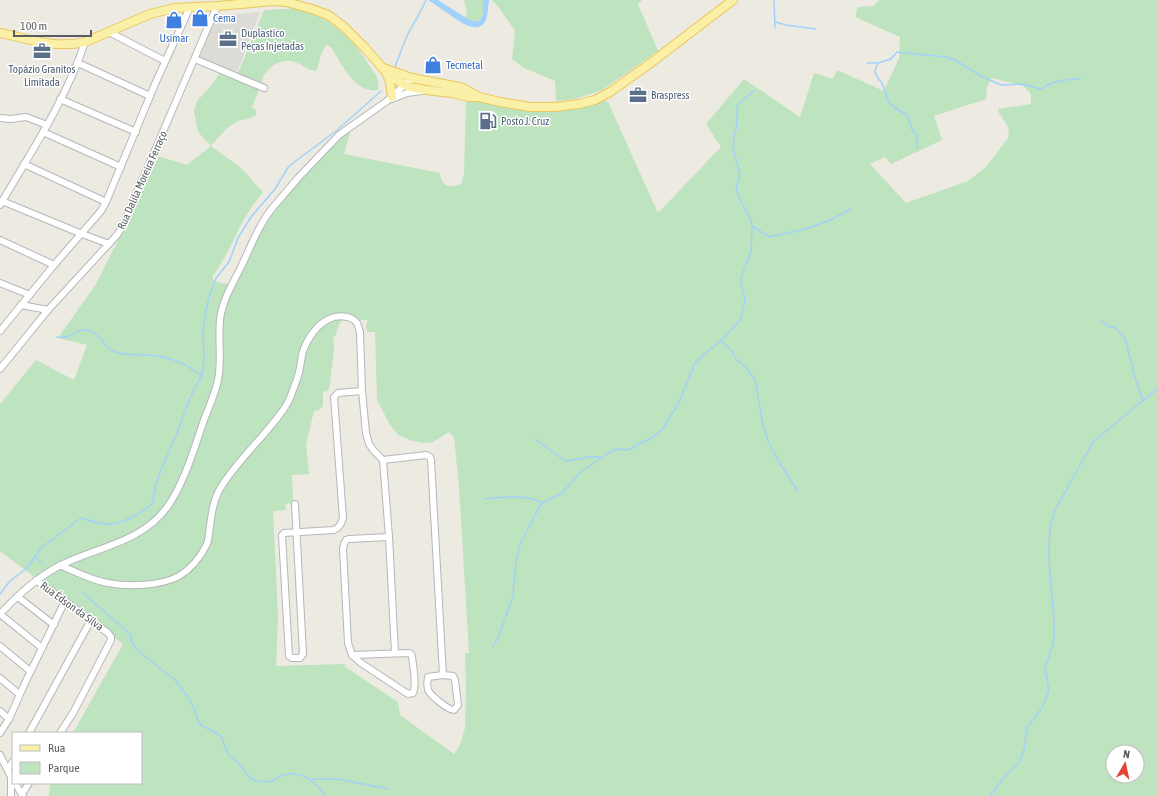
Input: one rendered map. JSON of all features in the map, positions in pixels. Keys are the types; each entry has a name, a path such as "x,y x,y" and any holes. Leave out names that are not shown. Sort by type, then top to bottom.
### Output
{"main road":[{"path":"0,33 61,45 74,44 85,42 162,10 275,1 286,2 328,15 343,26 391,77 405,85 426,90 452,93 469,97 479,97 530,107 554,107 579,104 595,100 610,92 733,0"},
{"path":"385,71 454,86 468,90 479,97"},
{"path":"385,71 390,82 389,99"}],"street":[{"name":"Rua Dalila Moreira Ferraço","path":"0,369 48,310 109,244 122,227 217,6"},
{"path":"0,331 54,265 82,234 106,202 165,61 190,7"},
{"path":"109,32 165,61"},
{"path":"85,42 78,63 47,125 1,203 109,244"},
{"path":"195,59 264,88"},
{"path":"78,63 150,96"},
{"path":"42,648 0,614 36,580 60,565 141,532 159,518 178,489 218,381 220,367 220,318 230,289 266,216 332,141 389,99 412,78"},
{"path":"389,99 407,93 426,90"},
{"path":"60,99 136,132"},
{"path":"0,122 0,118 11,119 26,117 47,125"},
{"path":"43,132 121,167"},
{"path":"24,164 106,202"},
{"path":"0,240 54,265"},
{"path":"0,283 30,295"},
{"path":"21,305 48,310"},
{"path":"60,565 90,578 108,583 126,585 162,582 180,575 192,565 202,554 208,542 215,497 244,457 274,423 286,405 299,373 304,351 309,339 315,330 324,322 333,317 346,316 353,319 360,332 362,392 366,433 369,444 383,460 389,537 395,654"},
{"path":"295,504 296,532 303,654 300,658 289,656 282,535 284,533 296,532 334,530 339,528 343,518 334,397 338,393 362,392"},
{"path":"383,460 426,455 430,457 431,460 443,675"},
{"path":"352,656 411,654 413,693 408,694 361,663 352,656 348,643 343,556 344,544 346,540 349,539 389,537"},
{"name":"Rua Édson da Silva","path":"36,580 66,601 108,633 111,637 73,713 61,732"},
{"path":"18,597 54,625"},
{"path":"0,733 9,719 30,671 66,601"},
{"path":"30,732 91,620"},
{"path":"0,646 30,671"},
{"path":"443,675 453,676 455,680 458,705 454,710 450,710 432,695 428,688 428,677 443,675"},
{"path":"0,678 19,694"},
{"path":"0,711 9,719"},
{"path":"0,755 12,778"},
{"path":"8,769 12,763"},
{"path":"11,796 12,784"},
{"path":"15,784 22,795 28,784"}],"shaded area":[{"name":"Duplastico Peças Injetadas","path":"260,12 237,72 199,58 217,16"}],"green space":[{"path":"464,0 483,0 483,14 481,19 474,22 465,18 467,12"},
{"path":"492,0 642,0 638,4 658,51 602,90 575,99 556,101 555,81 524,68 512,59 515,31"},
{"path":"879,0 1157,0 1157,796 49,796 50,784 142,784 142,732 74,732 123,644 0,551 0,404 36,360 74,380 87,345 58,338 96,284 131,215 158,156 187,165 211,146 241,168 263,192 246,216 224,258 212,277 214,281 236,286 257,235 276,206 310,167 347,131 351,129 344,154 440,173 442,182 447,186 461,184 464,174 466,99 519,108 600,100 608,102 657,211 659,212 721,147 706,124 744,79 800,117 814,73 833,79 837,70 884,91 899,58 900,37 855,17 858,7 874,6","holes":["992,78 1023,86 1031,94 1031,104 998,109 1009,130 1008,138 986,167 968,181 906,203 870,164 885,157 891,164 942,140 934,116 986,99 987,86","343,319 368,320 366,325 367,332 375,332 377,400 389,423 398,435 412,441 424,443 433,442 449,432 454,437 459,487 469,653 465,653 465,728 460,745 454,754 400,715 398,702 344,666 346,664 276,666 278,618 273,511 286,510 285,504 293,503 292,475 309,474 306,445 314,411 319,410 323,406 323,392 328,391 330,384 334,348 333,337 335,336"]},
{"path":"297,9 312,14 333,25 358,49 378,81 378,90 370,90 362,87 344,69 331,47 327,45 321,54 316,71 290,61 279,62 272,67 263,76 252,107 256,110 256,115 248,119 238,121 226,129 211,146 198,132 194,111 197,101 211,86 223,68 238,73 264,10"}],"water":[{"path":"428,0 438,0 471,21 478,21 481,19 483,14 483,0 489,0 486,20 481,26 471,27"}],"waterway":[{"path":"395,67 408,34 426,0"},
{"path":"774,0 775,28"},
{"path":"775,22 816,29"},
{"path":"867,63 878,63 891,59 897,52 946,57 955,60 981,76 1001,85 1022,84 1041,89 1059,81 1080,79"},
{"path":"878,63 875,71 876,75 883,85 889,103 908,116 912,130 917,135 917,148"},
{"path":"0,594 9,582 27,568 41,548 81,518 103,524 117,523 136,515 152,504 156,484 161,470 178,431 189,400 202,374 204,360 203,328 209,297 216,278 229,262 238,238 251,217 275,189 289,166 336,131 381,91"},
{"path":"493,647 499,636 513,596 516,560 521,542 540,506 562,493 581,472 607,454 616,449 631,449 658,433 664,427 679,402 695,363 721,341 740,320 745,301 741,282 751,251 752,226 751,220 736,189 740,175 733,148 737,125 737,106 754,91"},
{"path":"752,226 769,237 806,229 830,220 851,209"},
{"path":"1102,321 1109,327 1115,327 1117,331 1125,338 1136,381 1143,401"},
{"path":"57,337 68,337 81,330 90,331 98,336 107,347 115,352 169,358 182,363 202,376"},
{"path":"721,341 731,350 736,359 755,379 762,421 768,441 798,492"},
{"path":"990,796 1005,776 1019,763 1024,750 1027,728 1041,709 1049,691 1045,668 1054,639 1049,545 1050,528 1055,510 1093,442 1157,389"},
{"path":"536,440 567,461 589,457 601,457"},
{"path":"485,499 522,497 543,503"},
{"path":"35,557 42,563"},
{"path":"83,593 131,635 131,641 137,650 175,680 189,698 199,724 221,736 229,755 251,778 258,781 268,782 284,775 296,774 308,778 318,786 325,796"},
{"path":"312,779 337,779 389,789"}],"place":[{"name":"Cema","path":"200,18"},
{"name":"Usimar","path":"174,20"},
{"name":"Duplastico Peças Injetadas","path":"228,39"},
{"name":"Topázio Granitos Limitada","path":"42,51"},
{"name":"Tecmetal","path":"433,65"},
{"name":"Braspress","path":"638,95"},
{"name":"Posto J. Cruz","path":"488,121"}]}
